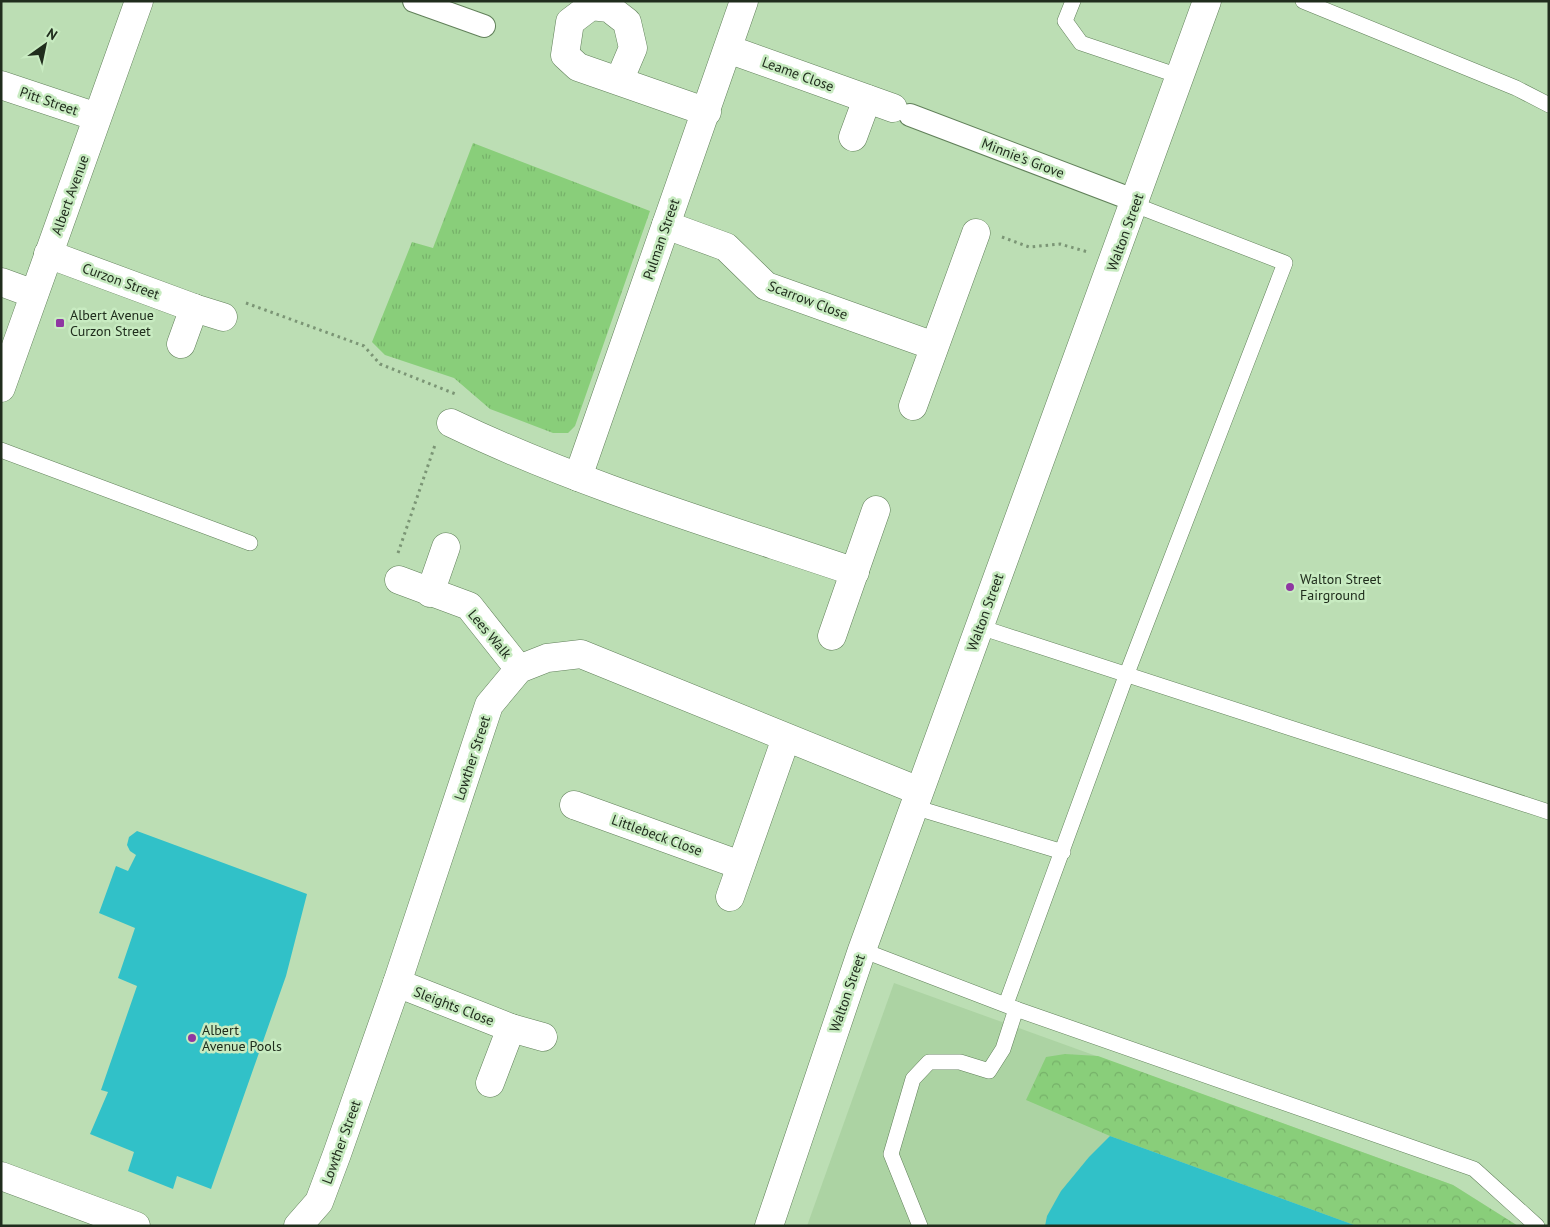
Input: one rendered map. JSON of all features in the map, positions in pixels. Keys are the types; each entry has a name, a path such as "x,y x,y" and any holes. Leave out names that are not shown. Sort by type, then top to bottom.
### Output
{"street":[{"name":"Albert Avenue","path":"1,388 139,1"},
{"path":"414,1 484,26"},
{"name":"Pulman Street","path":"578,477 744,1"},
{"name":"Walton Street","path":"769,1226 862,950 1207,1"},
{"name":"Leame Close","path":"728,49 902,112"},
{"path":"619,81 706,112"},
{"name":"Pitt Street","path":"1,84 97,117"},
{"path":"853,137 867,99"},
{"name":"Minnie's Grove","path":"902,112 1135,203"},
{"name":"Scarrow Close","path":"666,225 726,247 766,286 934,346"},
{"path":"913,406 976,233"},
{"name":"Curzon Street","path":"48,254 223,317"},
{"path":"1,282 34,294"},
{"path":"181,344 194,308"},
{"path":"446,422 498,446 578,477 854,572"},
{"path":"832,636 876,510"},
{"path":"430,593 446,547"},
{"name":"Lees Walk","path":"399,580 469,606 519,669"},
{"name":"Lowther Street","path":"298,1226 319,1202 397,983 489,706 519,669 547,658 581,654 786,738 916,799"},
{"path":"730,897 786,738"},
{"name":"Littlebeck Close","path":"574,805 740,865"},
{"name":"Sleights Close","path":"397,983 511,1028 543,1038"},
{"name":"Sleights Close","path":"490,1083 511,1028"},
{"path":"1,1176 136,1226"}],"lane":[{"path":"1073,1 1065,21 1082,42 1179,76"},
{"path":"1303,1 1516,88 1549,105"},
{"path":"920,1226 891,1154 914,1079 929,1062 960,1062 989,1070 1003,1049 1011,1007 1063,852 1126,676 1285,263 1135,203"},
{"path":"1,450 250,543"},
{"path":"980,627 1549,812"},
{"path":"916,799 1063,852"},
{"path":"862,950 1011,1007 1474,1168 1537,1226"}],"path":[{"path":"976,233 980,230 1029,247 1060,244 1114,260"},
{"path":"223,317 229,297 364,346 380,364 463,397 446,422"},
{"path":"399,580 389,578 446,422 453,393"}],"shaded area":[{"path":"894,983 1453,1185 1518,1226 807,1226"}],"green space":[{"path":"473,143 650,211 575,426 568,433 553,433 490,409 454,378 385,355 372,342 412,242 433,248"},
{"path":"1065,1054 1098,1056 1453,1185 1518,1226 1357,1226 1110,1136 1026,1100 1046,1057"}],"building":[{"name":"Albert Avenue Pools","path":"137,831 307,894 286,976 211,1189 177,1176 173,1189 128,1171 134,1152 90,1134 108,1092 101,1090 137,986 118,978 135,928 99,913 116,866 128,871 136,855 130,851 127,845 129,837"},
{"path":"1110,1136 1357,1226 1045,1226 1047,1216 1061,1191 1089,1157"}],"place":[{"name":"Albert Avenue Curzon Street","path":"60,323"},
{"name":"Walton Street Fairground","path":"1290,587"},
{"name":"Albert Avenue Pools","path":"192,1038"}]}
